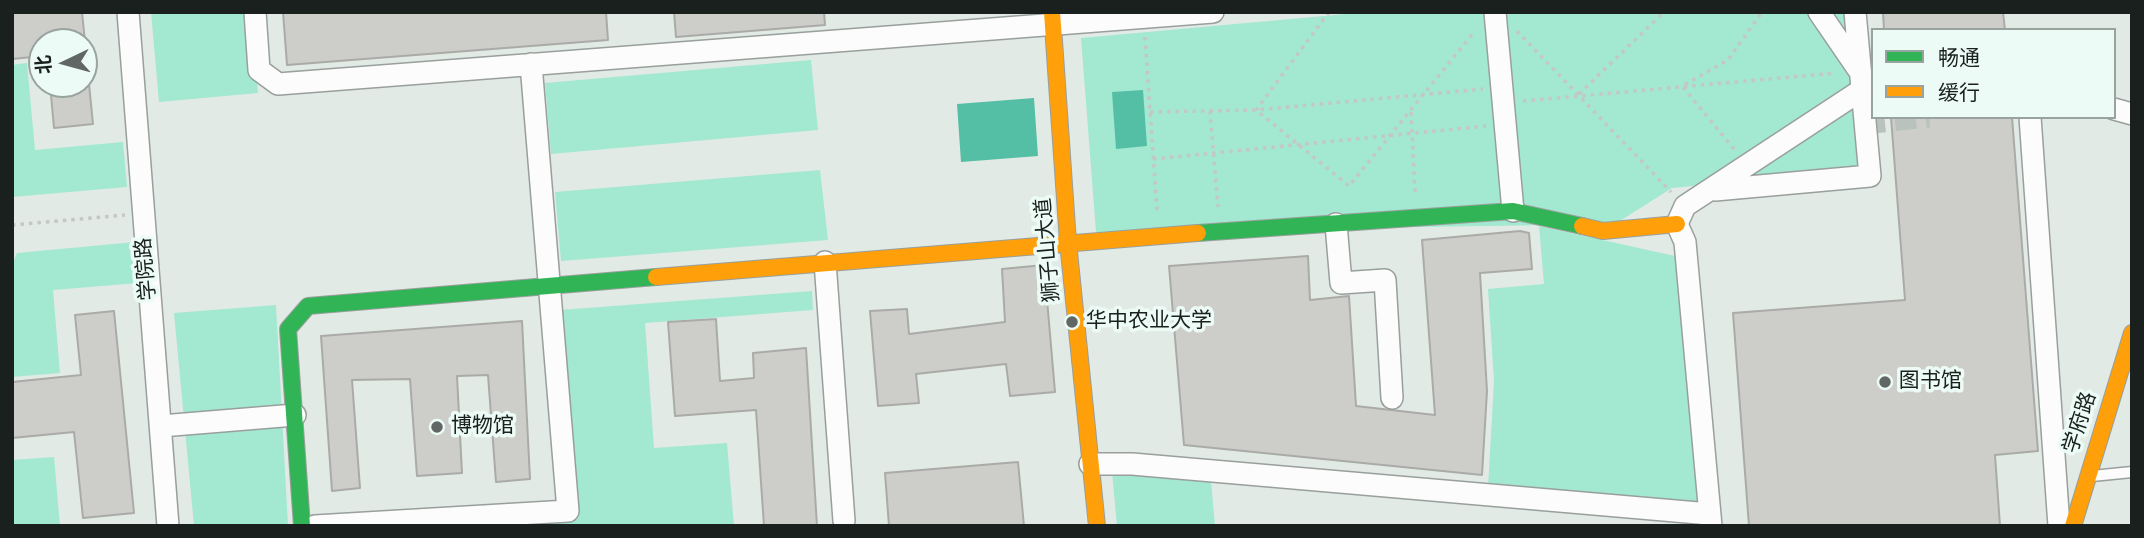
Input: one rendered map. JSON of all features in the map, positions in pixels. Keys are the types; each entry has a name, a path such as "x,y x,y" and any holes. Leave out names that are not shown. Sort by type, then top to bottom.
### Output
{"street":[{"name":"学院路","path":"128,12 168,526"},
{"path":"255,12 259,70 278,84 1052,18 1143,18 1213,12"},
{"path":"1819,12 1860,81"},
{"path":"1713,190 1870,176 1854,12"},
{"name":"狮子山大道","path":"1052,18 1068,243 1097,526"},
{"path":"1495,19 1513,211"},
{"path":"315,526 568,511 531,64"},
{"path":"302,526 288,329 308,306 825,262 1513,211 1603,231 1681,215 1860,81"},
{"path":"2030,119 2059,526"},
{"path":"1090,464 1132,464 1710,520 1681,215"},
{"path":"1336,224 1341,283 1385,280 1392,398"},
{"path":"825,262 844,521"},
{"name":"学府路","path":"2073,526 2132,333"},
{"path":"161,426 295,415"}],"lane":[{"path":"2086,477 2132,472"}],"path":[{"path":"1256,110 1329,12"},
{"path":"1578,96 1664,12"},
{"path":"1682,86 1728,60 1762,12"},
{"path":"1143,18 1159,237"},
{"path":"1256,110 1349,186 1422,96 1495,19 1578,96 1681,215"},
{"path":"1150,112 1256,110 1422,96 1503,104 1682,86 1860,81"},
{"path":"1682,86 1749,166"},
{"path":"1153,159 1413,133 1503,104"},
{"path":"1210,111 1220,233"},
{"path":"1410,111 1415,219"},
{"path":"12,225 142,213"}],"shaded area":[{"path":"151,12 251,12 258,93 159,102"},
{"path":"1368,12 1845,12 1859,169 1672,188 1615,224 1096,232 1081,38"},
{"path":"811,60 818,130 551,154 545,83"},
{"path":"27,63 28,98 30,98 35,150 123,142 127,187 12,197 12,65"},
{"path":"1143,90 1147,146 1116,149 1112,92"},
{"path":"1034,98 1038,156 961,162 957,104"},
{"path":"820,170 828,240 561,261 555,192"},
{"path":"1539,226 1684,258 1702,506 1488,488 1494,381 1488,289 1544,284"},
{"path":"135,242 138,283 53,290 60,373 12,377 12,265 17,253"},
{"path":"812,291 813,310 645,323 654,448 727,443 734,526 467,526 577,520 560,310"},
{"path":"276,305 288,526 194,526 174,313"},
{"path":"54,457 60,526 12,526 12,460"},
{"path":"1112,472 1211,481 1215,526 1117,526"}],"building":[{"path":"12,12 82,12 84,28 28,28 28,57 12,59"},
{"path":"283,12 606,12 608,40 287,65"},
{"path":"674,12 824,12 825,25 676,37"},
{"path":"1883,12 2003,12 2005,28 1884,28"},
{"path":"51,98 90,98 93,124 54,128"},
{"name":"图书馆","path":"1891,119 2012,119 2038,451 1995,455 2000,526 1749,526 1733,313 1905,300"},
{"path":"1520,231 1529,233 1532,269 1480,273 1487,391 1482,475 1184,445 1169,266 1308,256 1310,300 1349,296 1356,406 1435,415 1422,240"},
{"path":"1044,265 1055,392 1010,396 1006,364 916,374 919,403 878,406 870,311 907,309 909,334 1005,322 1002,269"},
{"path":"114,311 134,513 83,518 74,432 12,438 12,382 81,375 75,315"},
{"path":"716,319 720,381 754,378 753,353 806,348 817,526 764,526 756,410 675,416 668,322"},
{"name":"博物馆","path":"522,321 530,479 496,482 488,375 457,376 462,473 417,476 410,379 352,380 360,488 332,491 321,336"},
{"path":"1018,462 1024,526 889,526 885,473"}],"tunnel":[{"path":"1864,124 1910,119"}],"traffic: fast":[{"path":"1198,233 1513,211 1582,226"},
{"path":"302,526 288,329 308,306 656,277"}],"traffic: slow":[{"path":"1052,12 1068,242 1097,526"},
{"path":"1582,226 1603,231 1677,224"},
{"path":"656,277 1198,233"},
{"path":"2073,526 2132,333"}],"place":[{"name":"华中农业大学","path":"1072,322"},
{"name":"图书馆","path":"1885,382"},
{"name":"博物馆","path":"437,427"}]}
